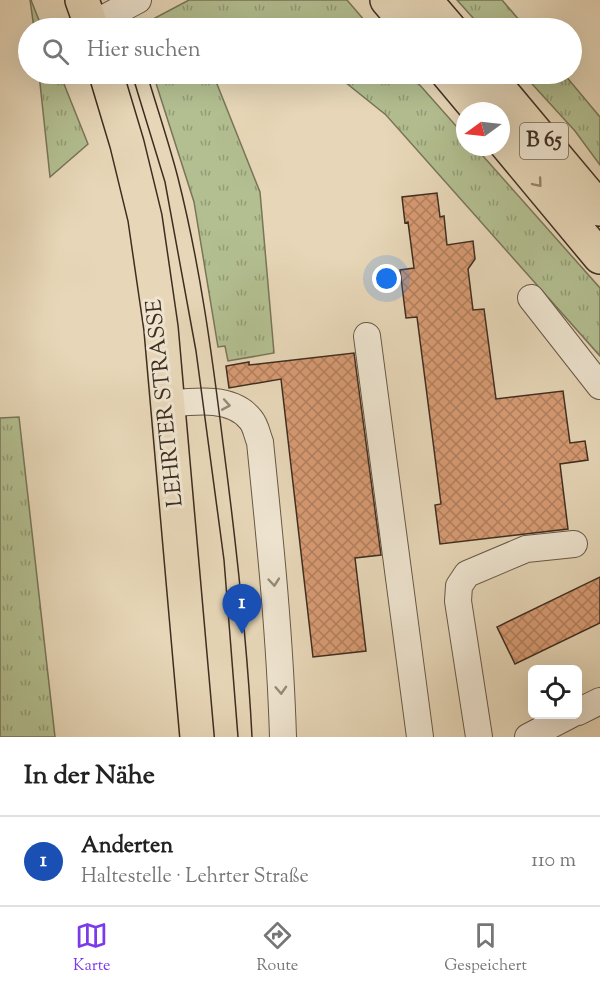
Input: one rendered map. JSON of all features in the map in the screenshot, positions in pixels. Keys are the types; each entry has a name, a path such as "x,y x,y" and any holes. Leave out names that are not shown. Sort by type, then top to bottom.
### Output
{"main road":[{"path":"387,0 402,18"},
{"path":"424,0 440,18"},
{"name":"LEHRTER STRASSE","path":"109,84 127,144 145,218 160,328 197,737"},
{"path":"456,84 471,102"},
{"name":"B 65","path":"495,84 600,209"},
{"name":"B 65","path":"510,149 600,257"}],"street":[{"path":"88,18 136,0"},
{"path":"531,298 600,386"},
{"path":"367,336 420,737"},
{"path":"168,404 192,401 239,407 253,422 260,442 279,644 283,737"},
{"path":"479,737 458,601 459,586 467,574 526,549 574,544"},
{"path":"582,710 600,700"},
{"path":"528,737 562,719"}],"green space":[{"path":"30,0 38,18 33,18"},
{"path":"189,0 347,0 362,18 155,18"},
{"path":"457,0 502,0 517,18 473,18"},
{"path":"40,84 64,84 88,144 50,177"},
{"path":"156,84 217,84 260,192 274,353 228,361 225,346 218,347 194,202"},
{"path":"347,84 419,84 456,126 456,156 483,156 600,288 600,356 386,115"},
{"path":"532,84 572,84 600,117 600,165 575,131"},
{"path":"19,417 55,737 0,737 0,418"}],"building":[{"path":"437,193 440,217 444,216 447,245 473,241 475,259 468,269 473,310 484,309 496,399 563,391 570,443 585,441 588,460 560,464 568,529 440,544 435,505 441,504 417,317 406,318 400,270 414,268 402,197"},
{"path":"354,353 381,555 355,558 366,651 313,657 281,379 229,388 226,366"},
{"path":"600,577 600,623 515,664 497,627"}],"tram line":[{"path":"135,84 165,182 196,351 224,560 238,737"},
{"path":"150,84 178,178 205,310 237,553 252,737"}],"place":[{"name":"Anderten","path":"242,634"}]}
